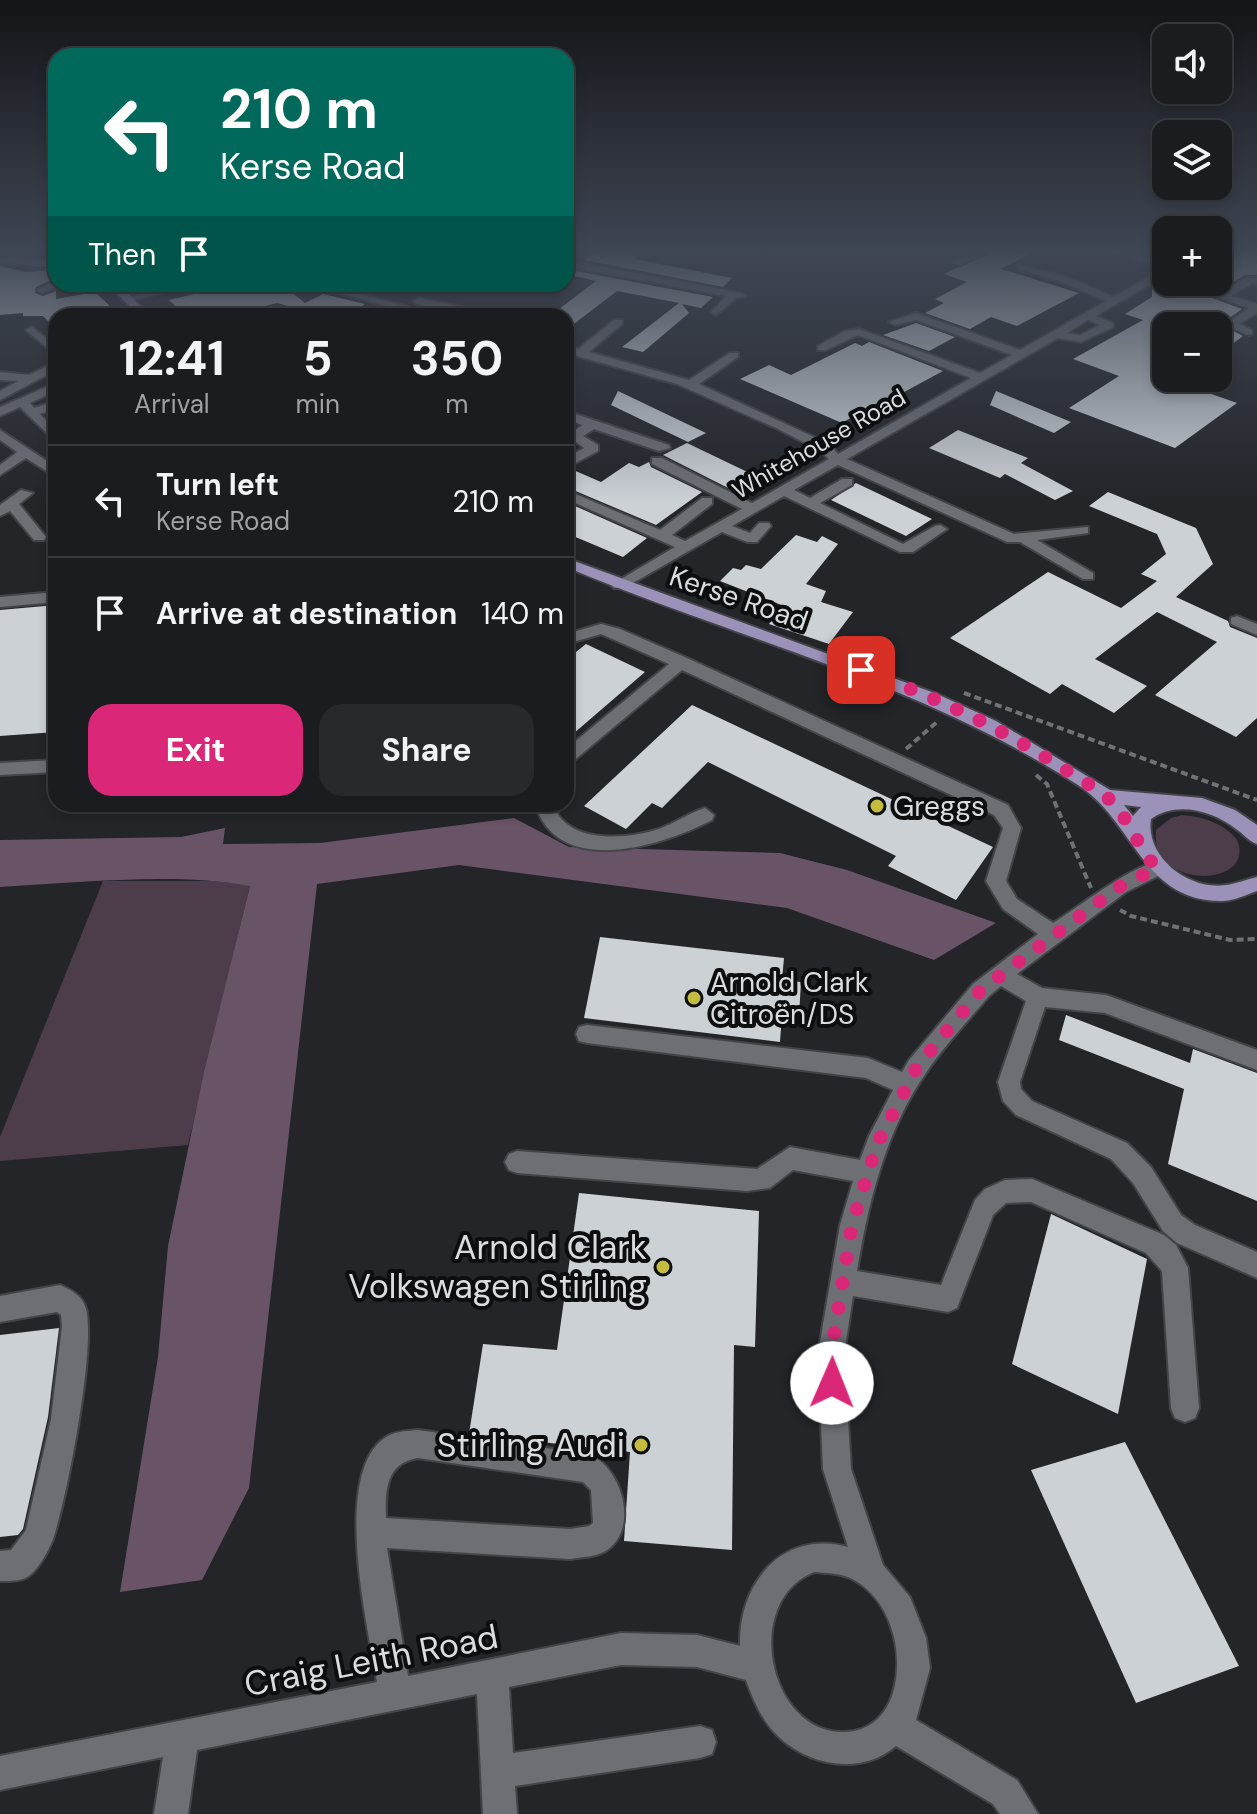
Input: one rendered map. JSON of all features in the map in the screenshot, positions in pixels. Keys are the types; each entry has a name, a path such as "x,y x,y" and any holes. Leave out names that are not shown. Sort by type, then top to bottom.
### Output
{"main road":[{"name":"Kerse Road","path":"574,565 682,610 833,659 955,706 1005,732 1106,796 1138,836 1147,858 1157,868"},
{"name":"Kerse Road","path":"1106,796 1204,805 1249,822"},
{"path":"1138,836 1144,815 1166,803"},
{"path":"1249,822 1257,837"},
{"path":"1157,868 1173,879 1200,890 1253,892"}],"street":[{"path":"580,353 604,334"},
{"path":"822,348 848,334"},
{"path":"863,334 980,377"},
{"path":"965,334 1037,359"},
{"path":"1057,334 1081,339 1092,334"},
{"name":"Whitehouse Road","path":"619,585 1057,334"},
{"path":"574,351 690,385 824,447 836,459 1012,539 1083,530"},
{"path":"623,352 648,358"},
{"path":"690,385 734,355"},
{"path":"659,374 673,364"},
{"path":"0,396 48,372"},
{"path":"0,376 29,379"},
{"path":"27,407 48,393"},
{"path":"0,412 48,406"},
{"path":"27,407 48,423"},
{"path":"574,418 660,454 752,508"},
{"path":"574,459 593,448 574,436 592,424"},
{"path":"0,434 48,468"},
{"path":"0,471 25,452"},
{"path":"811,503 847,482"},
{"path":"783,490 904,549 940,529"},
{"path":"26,493 6,508 39,537"},
{"path":"574,498 685,546"},
{"path":"661,536 707,501"},
{"path":"720,526 752,539 764,526"},
{"path":"1023,538 1088,576"},
{"path":"0,602 48,598"},
{"path":"1237,621 1257,630"},
{"path":"574,637 601,629 614,632 1001,810 1012,828 996,881 1010,904 1053,934"},
{"path":"574,751 681,662"},
{"path":"0,769 48,766"},
{"path":"548,812 557,828 581,840 608,842 645,840 677,830 705,815"},
{"path":"871,1573 837,1469 831,1354 852,1225 877,1144 917,1067 981,990 1119,887 1157,868"},
{"path":"1000,975 1038,997 1106,1004 1257,1060"},
{"path":"1038,997 1009,1082 1008,1089 1014,1098 1024,1108 1119,1151 1142,1175 1172,1223 1186,1234 1257,1265"},
{"path":"587,1034 868,1068 907,1085"},
{"path":"517,1162 761,1180 790,1158 868,1173"},
{"path":"842,1281 948,1299 984,1208 993,1195 1010,1189 1032,1191 1155,1244 1167,1254 1175,1268 1185,1408"},
{"path":"0,1309 60,1298 73,1308 75,1326 65,1419 39,1536 19,1565 0,1566"},
{"path":"370,1532 570,1544 596,1540 608,1529 606,1486 600,1474 589,1468 418,1444 396,1447 382,1462 372,1496 370,1532 395,1694"},
{"path":"814,1557 840,1558 871,1573 892,1596 912,1641 914,1675 906,1706 894,1726 872,1744 853,1749 824,1747 798,1733 775,1708 758,1667 755,1634 761,1603 769,1588 788,1568 814,1557"},
{"name":"Craig Leith Road","path":"0,1773 621,1649 697,1651 758,1667"},
{"path":"492,1675 500,1814"},
{"path":"894,1726 1005,1792 1021,1814"},
{"path":"171,1814 183,1736"},
{"path":"497,1772 700,1742"}],"path":[{"path":"963,693 1257,800"},
{"path":"925,732 933,726"},
{"path":"1036,774 1047,784 1087,884 1104,901 1131,916 1230,940 1257,939"}],"shaded area":[{"path":"1182,815 1212,822 1232,834 1237,840 1239,856 1232,867 1218,874 1201,876 1184,873 1169,864 1158,850 1156,830 1171,818"},
{"path":"514,818 569,847 780,853 847,870 996,923 934,960 787,908 459,865 317,884 249,1488 202,1580 120,1592 158,1357 168,1246 204,1072 250,886 158,879 0,887 0,840 181,837 225,828 223,844 320,843"},
{"path":"103,881 213,881 250,885 188,1145 0,1161 0,1137"}],"building":[{"path":"639,334 665,334 643,352 622,347"},
{"path":"946,334 955,337 929,351 883,335"},
{"path":"1118,334 1152,334 1152,392 1206,392 1237,403 1175,448 1069,408 1119,376 1073,359"},
{"path":"1232,334 1243,336 1232,344"},
{"path":"869,342 943,371 895,397 906,401 886,412 871,406 842,423 740,379 769,365 791,375 855,343 862,346"},
{"path":"618,391 706,433 688,442 611,405"},
{"path":"996,391 1071,422 1054,433 990,405"},
{"path":"958,430 1028,458 1021,463 1073,491 1055,500 1005,474 1000,478 929,448"},
{"path":"687,443 762,479 738,493 663,455"},
{"path":"649,462 651,467 702,492 656,525 574,490 574,470 601,482 629,463 639,467"},
{"path":"856,483 932,519 906,536 831,500"},
{"path":"1108,492 1196,528 1213,564 1176,597 1257,638 1257,718 1236,737 1155,695 1217,642 1157,612 1095,659 1147,686 1114,713 1062,684 1050,694 950,638 1048,572 1121,608 1157,581 1141,574 1166,554 1157,534 1089,506"},
{"path":"574,506 647,538 623,557 574,536"},
{"path":"796,535 817,542 822,536 838,544 806,584 826,591 821,602 853,612 829,644 769,624 784,606 720,581 733,568 741,570 746,565 761,569"},
{"path":"48,606 48,733 0,736 0,610"},
{"path":"586,644 645,672 574,733 574,654"},
{"path":"692,705 993,847 956,900 888,866 896,856 708,762 662,808 652,803 626,829 584,806"},
{"name":"Arnold Clark Citroën/DS","path":"600,937 784,958 782,980 801,982 799,1016 782,1014 780,1042 584,1018"},
{"path":"1066,1015 1190,1063 1193,1049 1257,1073 1257,1201 1168,1164 1184,1089 1059,1040"},
{"path":"579,1193 759,1211 755,1347 734,1345 732,1550 624,1541 630,1452 469,1434 483,1344 557,1350"},
{"path":"1051,1214 1147,1259 1118,1414 1012,1364"},
{"path":"59,1328 48,1417 23,1529 18,1535 0,1537 0,1335"},
{"path":"1125,1442 1239,1666 1136,1703 1031,1470"}],"place":[{"name":"Greggs","path":"877,806"},
{"name":"Arnold Clark Citroën/DS","path":"694,998"},
{"name":"Arnold Clark Volkswagen Stirling","path":"663,1267"},
{"name":"Stirling Audi","path":"641,1445"}],"route":[{"path":"832,1383 831,1354 852,1225 877,1144 917,1067 981,990 1119,887 1157,868 1147,858 1138,836 1106,796 1005,732 955,706 861,670"}]}
